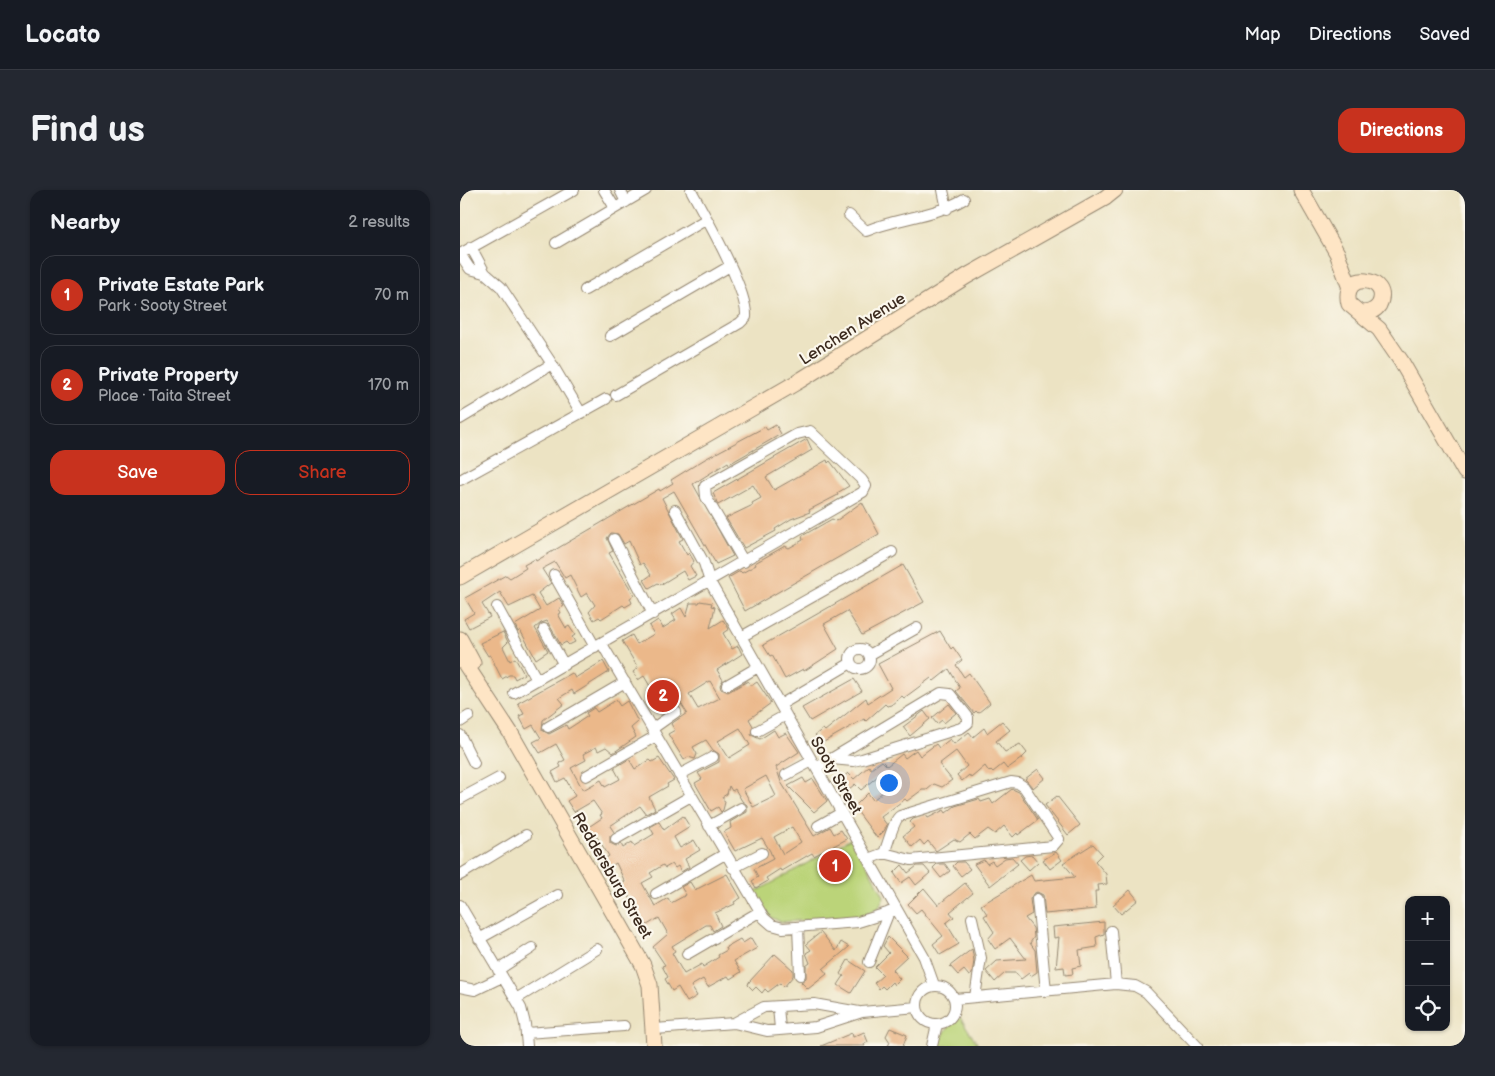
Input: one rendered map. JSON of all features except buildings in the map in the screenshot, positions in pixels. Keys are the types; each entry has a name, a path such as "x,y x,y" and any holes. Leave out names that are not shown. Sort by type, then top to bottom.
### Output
{"street":[{"path":"485,273 470,269 460,254 574,190"},
{"path":"604,190 614,208"},
{"path":"620,190 626,202"},
{"path":"556,243 646,190"},
{"path":"616,395 744,319 746,309 730,266 691,190"},
{"path":"943,190 947,209"},
{"name":"Lenchen Avenue","path":"460,577 799,381 967,276 1110,194 1126,190"},
{"path":"1301,190 1337,253 1350,288 1348,299 1350,304 1379,329 1401,361 1465,472"},
{"path":"1310,190 1339,246 1364,280"},
{"path":"849,215 866,231 878,226 947,209 964,199"},
{"path":"585,290 706,219"},
{"path":"471,248 485,273 500,287 552,364 581,413"},
{"path":"610,336 730,266"},
{"path":"1350,288 1364,280 1370,281 1378,288 1384,323 1401,361"},
{"path":"1362,313 1372,311 1380,303"},
{"path":"460,419 552,364"},
{"path":"461,478 606,399"},
{"path":"514,693 710,582 744,562 866,490 862,480 810,431 797,434 709,482 704,487 706,498 744,562"},
{"name":"Lenchen Avenue","path":"460,566 588,498 616,487"},
{"name":"Sooty Street","path":"675,510 704,563 710,582 868,859 893,911 926,962 934,985"},
{"path":"614,539 653,614"},
{"path":"741,637 892,552"},
{"path":"554,575 598,645 625,682 759,912 772,925 783,928 858,922 893,911"},
{"path":"497,607 537,680"},
{"path":"780,704 851,663 851,656 854,651 861,649 869,654 917,628"},
{"path":"544,630 564,665"},
{"name":"Reddersburg Street","path":"460,639 504,715 510,732"},
{"name":"Reddersburg Street","path":"460,656 510,732 644,965 650,985 655,1029 654,1046"},
{"path":"727,685 758,667"},
{"path":"548,727 625,682"},
{"path":"786,775 832,759 941,693 950,694 968,716 966,725 952,731 856,760 832,759"},
{"path":"586,776 654,732 676,712"},
{"path":"757,731 786,715"},
{"path":"460,722 469,716"},
{"path":"460,735 474,763"},
{"path":"679,775 713,757"},
{"path":"460,799 499,778"},
{"path":"868,859 884,853 912,860 1053,846 1059,839 1024,787 1018,782 1011,782 900,816 894,823 892,837 884,853"},
{"path":"616,839 691,796"},
{"path":"709,826 741,808"},
{"path":"818,826 841,813"},
{"path":"460,875 526,835"},
{"path":"733,868 762,853"},
{"path":"656,894 725,854"},
{"path":"479,939 558,895"},
{"path":"1037,899 1049,990"},
{"path":"460,905 524,1015 526,1046"},
{"path":"869,962 893,911"},
{"path":"688,954 759,912"},
{"path":"972,918 981,958 975,998"},
{"path":"1046,925 1049,990"},
{"path":"798,927 800,975"},
{"path":"1111,931 1116,984"},
{"path":"460,987 475,990 500,974 532,948"},
{"path":"516,999 597,949"},
{"path":"955,1000 1116,984 1136,986 1146,992 1197,1046"},
{"path":"934,985 947,989 955,1000 953,1013 949,1018 937,1024 920,1016 917,1007 918,997 922,991 934,985"},
{"path":"734,1023 760,1009 778,1007 814,1004 862,1012"},
{"path":"778,1007 780,1029"},
{"path":"655,1029 734,1023 768,1031 822,1026 862,1012 917,1007"},
{"path":"932,1046 937,1024"},
{"path":"526,1033 624,1026"}],"green space":[{"path":"852,838 884,896 879,908 861,916 781,922 768,916 754,893"},
{"path":"959,1016 979,1046 938,1046 946,1030"}],"place":[{"name":"Private Property","path":"663,696"},
{"name":"Private Estate Park","path":"835,866"}]}
